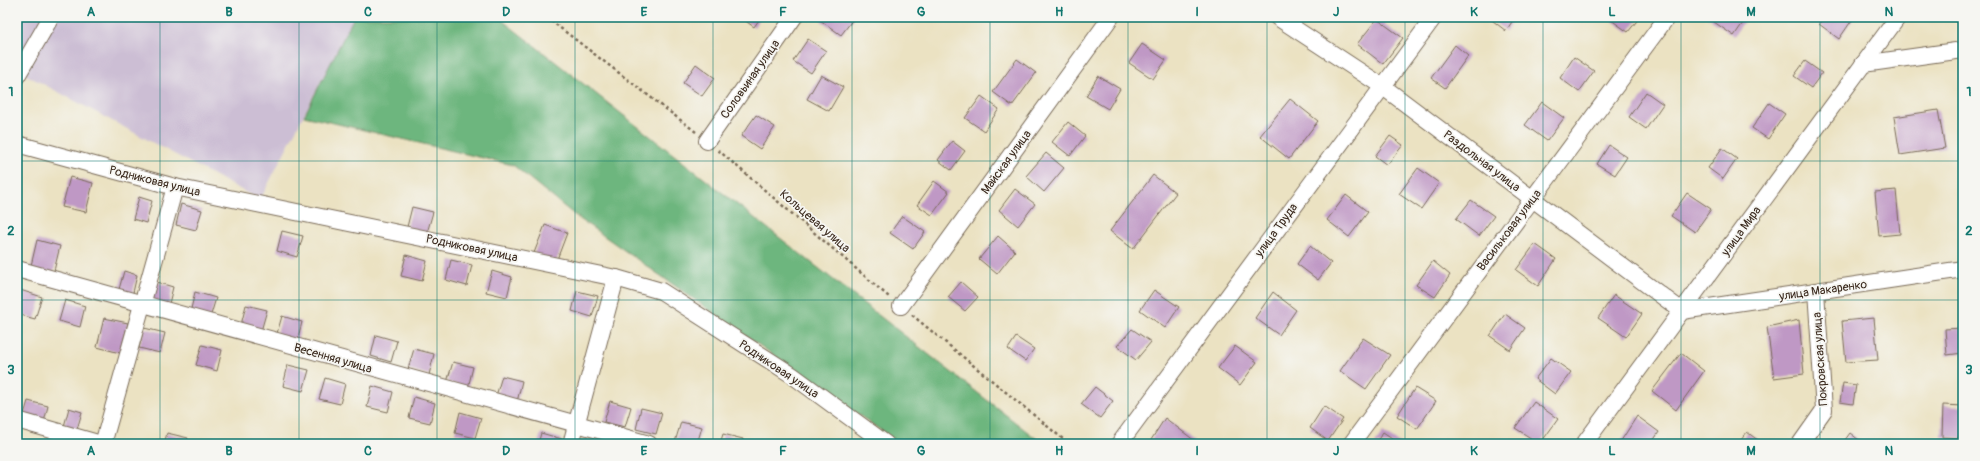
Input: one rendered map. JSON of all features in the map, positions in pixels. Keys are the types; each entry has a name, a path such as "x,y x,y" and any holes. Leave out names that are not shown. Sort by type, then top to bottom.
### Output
{"street":[{"path":"17,76 51,17"},
{"name":"Соловьиная улица","path":"707,141 794,17"},
{"name":"Майская улица","path":"901,306 1111,17"},
{"name":"Раздольная улица","path":"1277,17 1382,86 1682,311"},
{"name":"улица Труда","path":"1119,444 1434,17"},
{"name":"Васильковая улица","path":"1351,444 1667,17"},
{"name":"улица Мира","path":"1584,444 1898,17"},
{"path":"1863,64 1963,50"},
{"name":"Родниковая улица","path":"17,144 174,187 616,278 661,291 792,376 886,444"},
{"path":"17,420 102,444 174,187"},
{"name":"улица Макаренко","path":"1682,311 1963,269"},
{"name":"Весенняя улица","path":"17,270 649,444"},
{"path":"571,444 616,278"},
{"name":"Покровская улица","path":"1800,444 1824,410 1816,291"}],"path":[{"name":"Кольцевая улица","path":"546,17 707,141 901,306 1069,444"}],"shaded area":[{"path":"17,17 354,17 260,200 17,70"}],"green space":[{"path":"354,17 498,17 1043,444 900,444 577,217 513,165 304,116"}],"building":[{"path":"740,17 761,17 754,27"},
{"path":"822,17 854,18 841,35 820,20"},
{"path":"1488,17 1515,17 1506,31"},
{"path":"1607,17 1640,17 1628,32"},
{"path":"1707,17 1747,17 1734,36"},
{"path":"1824,17 1854,17 1839,39 1819,24"},
{"path":"1377,19 1403,38 1383,64 1357,44"},
{"path":"808,39 826,51 811,73 793,61"},
{"path":"1142,44 1166,60 1153,79 1129,63"},
{"path":"1455,45 1468,56 1445,88 1431,78"},
{"path":"1574,57 1594,71 1579,92 1560,78"},
{"path":"1017,59 1036,73 1012,106 993,92"},
{"path":"1805,61 1822,73 1811,88 1794,76"},
{"path":"696,64 715,78 702,96 683,83"},
{"path":"821,75 843,87 829,111 807,99"},
{"path":"1098,76 1120,89 1108,109 1086,96"},
{"path":"1646,92 1663,104 1646,129 1629,117"},
{"path":"981,96 999,109 984,131 965,118"},
{"path":"1290,99 1318,121 1289,159 1260,136"},
{"path":"1542,102 1564,118 1547,141 1525,125"},
{"path":"1769,103 1785,114 1768,139 1752,128"},
{"path":"1938,110 1945,148 1900,155 1894,117"},
{"path":"756,115 775,127 760,149 741,136"},
{"path":"1068,122 1085,136 1070,156 1052,142"},
{"path":"1390,136 1403,145 1387,165 1375,156"},
{"path":"952,141 965,151 951,170 938,160"},
{"path":"1609,145 1627,157 1615,175 1597,164"},
{"path":"1722,148 1737,159 1723,179 1708,168"},
{"path":"1046,153 1064,168 1044,192 1026,176"},
{"path":"1418,168 1439,183 1421,209 1399,194"},
{"path":"1153,175 1176,193 1133,249 1110,231"},
{"path":"70,177 93,183 86,212 62,207"},
{"path":"934,181 949,192 932,215 917,205"},
{"path":"1015,189 1035,204 1018,226 999,210"},
{"path":"1896,190 1900,234 1879,236 1875,192"},
{"path":"1687,193 1711,209 1695,232 1671,216"},
{"path":"1346,195 1368,212 1349,237 1327,220"},
{"path":"139,197 152,201 146,223 133,219"},
{"path":"1471,200 1494,216 1479,236 1456,219"},
{"path":"181,204 202,210 196,230 176,225"},
{"path":"412,207 433,212 427,233 407,227"},
{"path":"902,216 925,232 913,249 890,233"},
{"path":"545,225 567,233 556,262 534,253"},
{"path":"282,231 303,236 297,257 277,251"},
{"path":"998,236 1015,251 997,274 979,259"},
{"path":"37,240 60,246 53,275 30,270"},
{"path":"1535,244 1556,259 1538,286 1516,270"},
{"path":"1310,246 1331,263 1318,280 1297,264"},
{"path":"406,255 427,261 422,281 401,276"},
{"path":"451,260 472,265 467,286 446,280"},
{"path":"1433,261 1450,275 1435,297 1416,285"},
{"path":"124,271 137,275 132,297 118,293"},
{"path":"492,271 512,277 507,297 486,292"},
{"path":"153,281 173,287 168,308 147,302"},
{"path":"961,282 978,297 965,311 948,297"},
{"path":"17,289 42,297 35,319 17,314"},
{"path":"1154,290 1179,307 1165,328 1140,310"},
{"path":"577,291 598,296 592,317 572,311"},
{"path":"195,292 216,298 210,318 190,313"},
{"path":"1273,292 1296,310 1279,335 1255,318"},
{"path":"1614,295 1642,314 1626,337 1598,318"},
{"path":"65,300 85,306 80,327 59,321"},
{"path":"246,305 267,310 261,331 241,325"},
{"path":"1505,314 1525,328 1510,350 1490,336"},
{"path":"282,316 302,322 297,342 276,337"},
{"path":"104,318 128,323 120,353 97,347"},
{"path":"1874,318 1878,360 1846,362 1842,321"},
{"path":"1799,320 1804,374 1774,378 1767,327"},
{"path":"144,328 165,333 160,353 139,348"},
{"path":"1963,328 1963,353 1947,355 1945,329"},
{"path":"1132,329 1151,342 1136,360 1117,346"},
{"path":"376,335 397,341 391,362 371,356"},
{"path":"1016,337 1034,349 1025,361 1008,349"},
{"path":"1363,338 1390,355 1366,389 1340,371"},
{"path":"202,345 222,350 217,371 196,365"},
{"path":"1235,346 1257,362 1240,385 1218,368"},
{"path":"414,349 434,354 429,375 408,369"},
{"path":"1681,353 1704,371 1676,410 1652,391"},
{"path":"1551,358 1571,372 1555,394 1535,379"},
{"path":"453,362 473,367 468,388 447,382"},
{"path":"288,365 309,370 303,391 283,386"},
{"path":"502,376 522,381 517,402 496,396"},
{"path":"325,378 345,384 340,404 319,399"},
{"path":"1843,383 1856,385 1853,404 1840,402"},
{"path":"372,386 393,392 388,412 367,407"},
{"path":"1095,387 1113,401 1100,418 1081,404"},
{"path":"1415,388 1436,401 1417,429 1397,416"},
{"path":"414,397 435,403 430,423 409,418"},
{"path":"28,401 48,406 43,426 22,421"},
{"path":"610,401 631,407 625,427 604,422"},
{"path":"1534,402 1558,419 1540,444 1515,428"},
{"path":"1943,405 1963,406 1963,438 1942,437"},
{"path":"1324,406 1343,419 1328,441 1310,428"},
{"path":"69,408 82,412 76,433 63,430"},
{"path":"641,408 662,413 656,434 636,429"},
{"path":"460,412 481,418 475,438 455,433"},
{"path":"1637,416 1659,432 1651,444 1619,444"},
{"path":"1165,418 1195,441 1193,444 1157,444 1151,440"},
{"path":"681,422 702,427 697,444 675,442"},
{"path":"1383,432 1401,444 1375,444"},
{"path":"1747,432 1763,444 1738,444"},
{"path":"167,433 188,438 186,444 164,444"},
{"path":"541,433 562,439 560,444 538,444"},
{"path":"1850,433 1864,444 1842,444"},
{"path":"723,434 743,439 742,444 720,444"}]}
